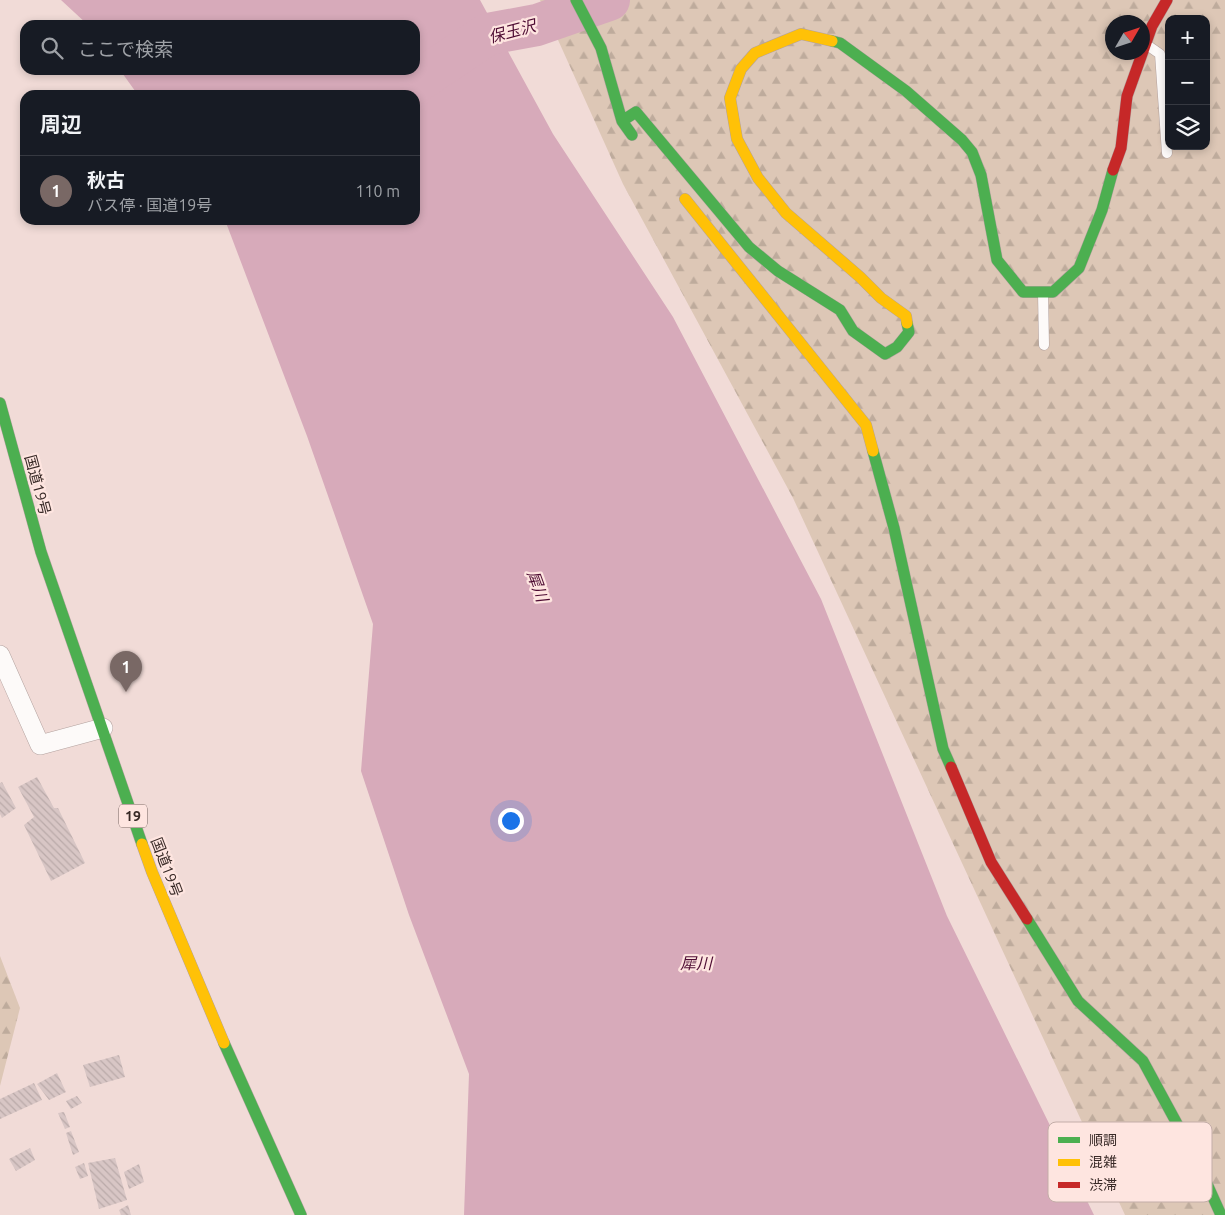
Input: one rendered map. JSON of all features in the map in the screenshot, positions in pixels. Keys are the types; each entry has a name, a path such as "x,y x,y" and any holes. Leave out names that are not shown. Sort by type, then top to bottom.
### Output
{"main road":[{"path":"576,0 601,48 622,121 640,145"},
{"path":"1150,32 1166,0"},
{"path":"622,121 636,112 749,247 778,271 840,310 853,331 885,354 897,347 909,332 906,316 881,298 860,277 786,214 758,178 737,139 730,98 742,69 755,53 801,34 840,43 906,91 962,140 972,152 981,175 997,260 1011,280 1023,292 1053,292 1079,268 1102,210 1121,148 1127,96 1140,60"},
{"path":"678,191 866,425 894,528 943,749 991,862 1078,1001 1143,1061 1176,1122"},
{"name":"国道19号","path":"0,403 41,552 152,872 210,1012 301,1215"},
{"path":"1212,1195 1221,1215"}],"street":[{"path":"0,655 40,745 103,728"}],"lane":[{"path":"1150,47 1160,54 1167,153"},
{"path":"1043,292 1044,345"}],"green space":[{"path":"540,0 1225,0 1225,1215 1125,1215 1119,1202 1212,1202 1212,1122 1082,1122 793,498 623,184"},
{"path":"0,956 20,1008 0,1086"}],"water":[{"name":"犀川","path":"61,0 480,0 553,134 673,317 821,599 947,916 1048,1122 1048,1202 1088,1202 1094,1215 464,1215 469,1074 409,915 361,771 373,624 307,436 227,225 420,225 420,90 134,90 124,75 420,75 420,20 83,20"}],"building":[{"path":"37,777 54,808 58,808 85,863 51,881 24,825 34,817 18,787"},
{"path":"2,782 16,808 2,818 0,814 0,783"},
{"path":"119,1055 125,1077 90,1087 83,1065"},
{"path":"57,1073 66,1092 49,1100 37,1084"},
{"path":"34,1083 42,1100 0,1119 0,1099"},
{"path":"77,1096 82,1103 71,1109 66,1101"},
{"path":"64,1112 70,1127 65,1129 58,1113"},
{"path":"71,1131 79,1152 73,1155 66,1133"},
{"path":"30,1148 35,1160 16,1171 9,1159"},
{"path":"115,1158 127,1200 99,1209 88,1163"},
{"path":"84,1163 88,1176 80,1179 75,1167"},
{"path":"139,1164 144,1182 129,1189 124,1172"},
{"path":"128,1205 131,1215 121,1215 119,1210"}],"waterway":[{"name":"保玉沢","path":"404,90 488,34 537,25 609,0"}],"traffic: fast":[{"path":"576,0 601,48 622,121 632,135"},
{"path":"832,41 840,43 906,91 962,140 972,152 981,175 997,260 1023,292 1053,292 1079,268 1102,210 1113,170"},
{"path":"622,121 636,112 749,247 778,271 840,310 853,331 885,354 897,347 909,332 907,323"},
{"path":"0,403 41,552 142,844"},
{"path":"873,451 894,528 943,749 951,767"},
{"path":"1027,919 1078,1001 1143,1061 1176,1122"},
{"path":"224,1043 301,1215"},
{"path":"1212,1195 1221,1215"}],"traffic: slow":[{"path":"832,41 801,34 755,53 741,69 730,98 737,139 758,178 786,213 860,277 881,298 906,316 907,323"},
{"path":"685,199 866,425 873,451"},
{"path":"142,844 224,1043"}],"traffic: jam":[{"path":"1113,170 1121,148 1127,96 1152,26 1167,0"},
{"path":"951,767 991,862 1027,919"}],"place":[{"name":"秋古","path":"126,692"}]}
